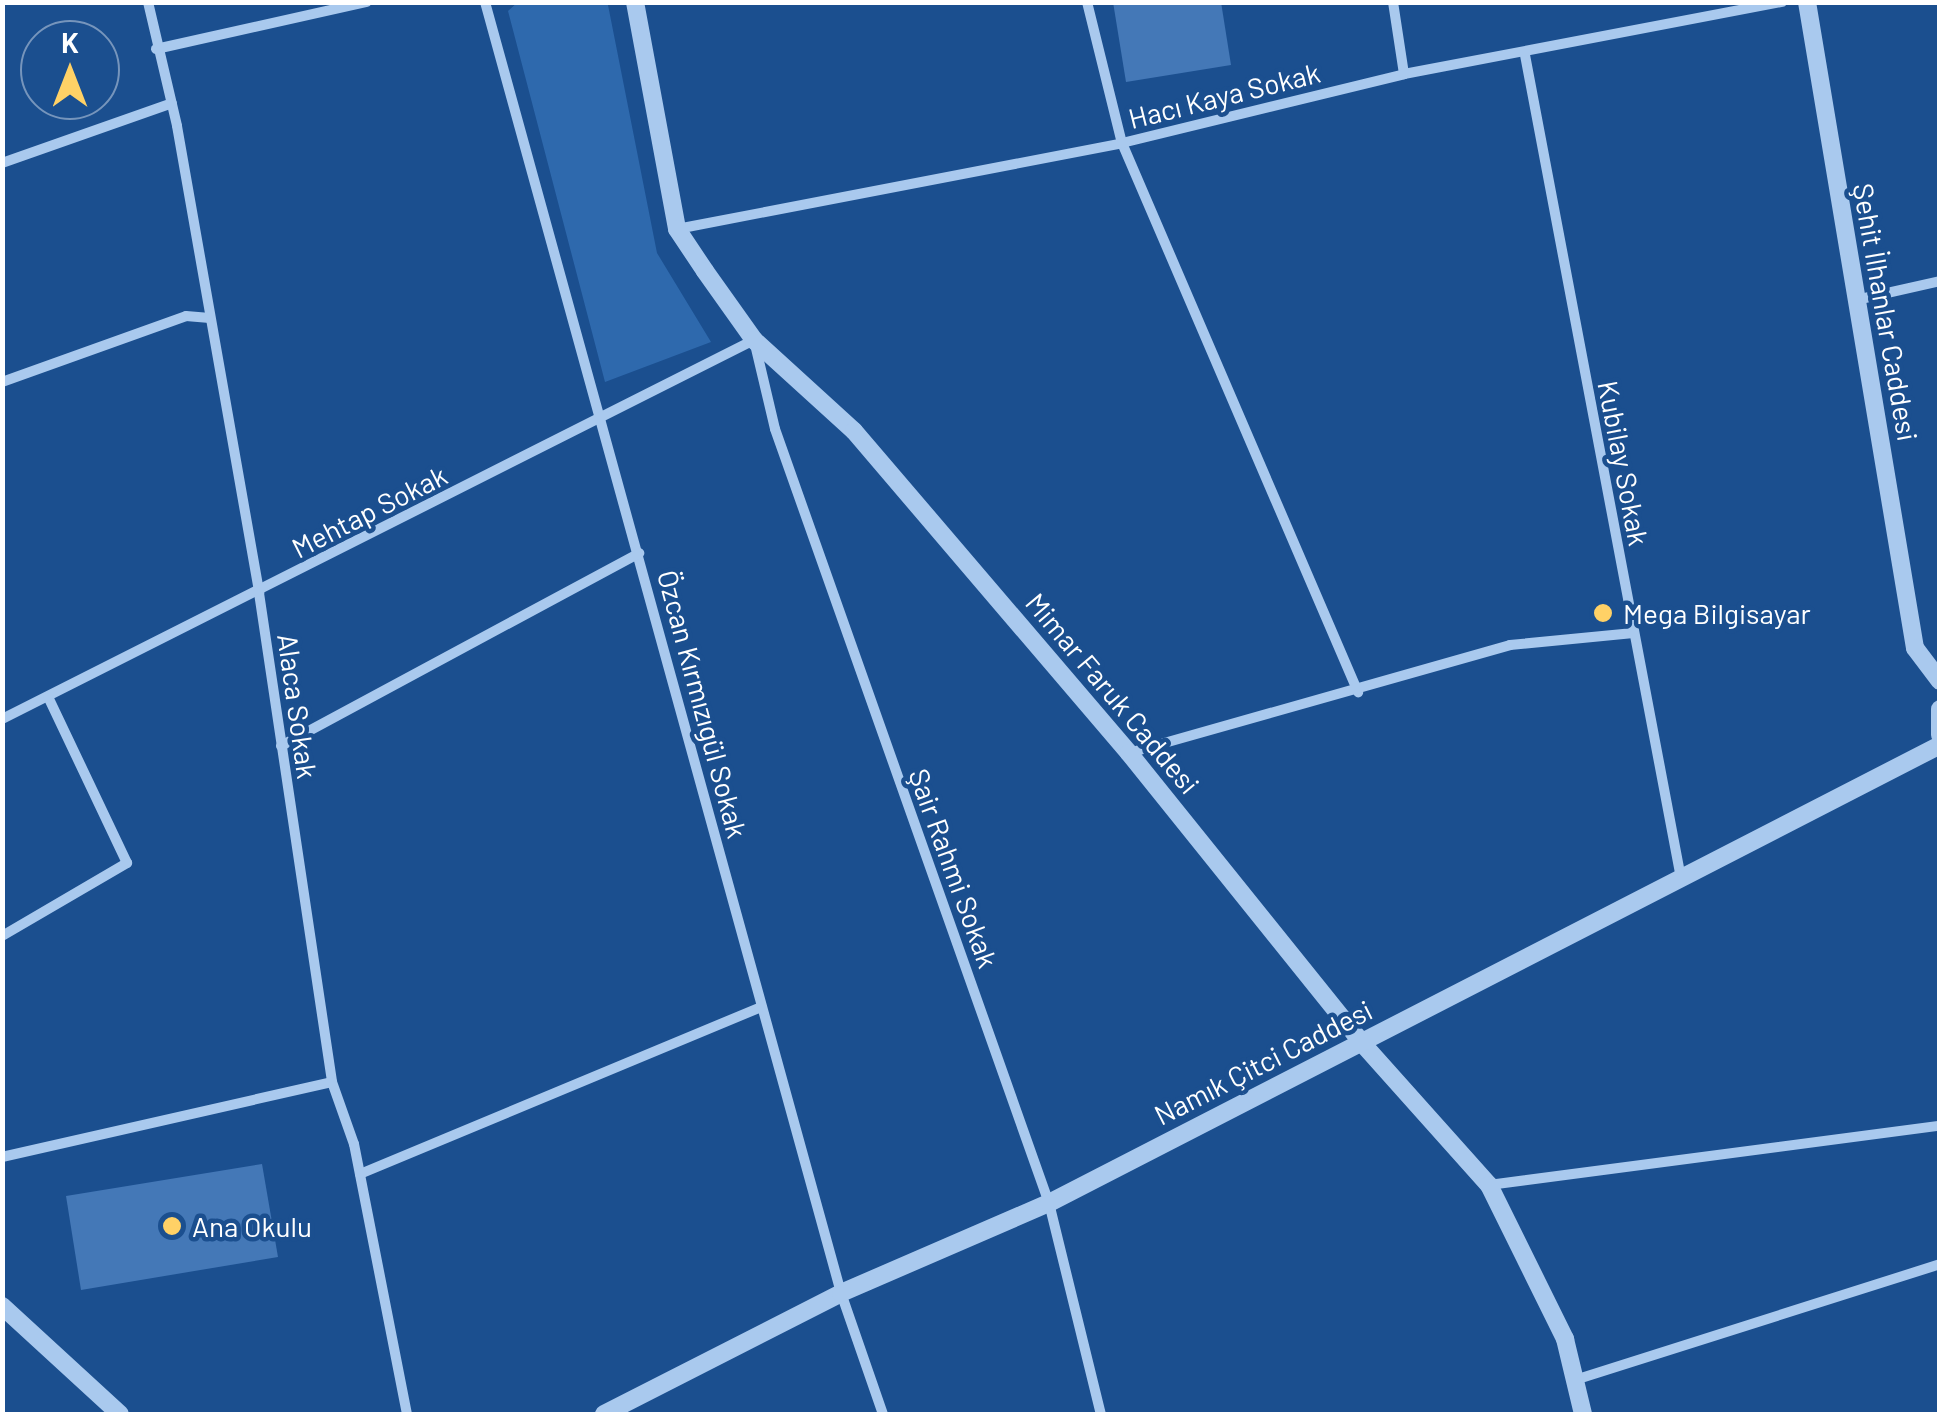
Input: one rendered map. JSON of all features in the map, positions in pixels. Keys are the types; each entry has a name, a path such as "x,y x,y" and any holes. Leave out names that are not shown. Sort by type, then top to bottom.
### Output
{"street":[{"name":"Alaca Sokak","path":"148,2 156,49 172,103 259,593 332,1082 360,1174 407,1414"},
{"path":"156,49 367,2"},
{"name":"Özcan Kırmızıgül Sokak","path":"485,2 603,417 840,1293 884,1414"},
{"name":"Mimar Faruk Caddesi","path":"634,2 678,230 754,340 854,431 1129,753 1362,1042 1488,1185 1578,1378 1583,1414"},
{"path":"1087,2 1122,144 1358,692"},
{"path":"1393,2 1404,74"},
{"name":"Hacı Kaya Sokak","path":"678,230 1122,144 1404,74 1525,55 1782,2"},
{"name":"Şehit İlhanlar Caddesi","path":"1807,2 1916,648 1940,681"},
{"name":"Kubilay Sokak","path":"1525,55 1682,879"},
{"path":"2,163 172,103"},
{"path":"1856,300 1940,281"},
{"path":"2,382 186,316 210,318"},
{"name":"Mehtap Sokak","path":"2,719 259,593 754,340"},
{"name":"Şair Rahmi Sokak","path":"754,340 775,429 1049,1203 1101,1414"},
{"path":"281,746 640,553"},
{"path":"1129,753 1358,692 1510,645 1633,633"},
{"path":"2,936 127,864 48,697"},
{"path":"1940,709 1940,734"},
{"name":"Namık Çitci Caddesi","path":"604,1414 840,1293 1049,1203 1940,744"},
{"path":"360,1174 762,1007"},
{"path":"2,1157 332,1082"},
{"path":"1488,1185 1940,1126"},
{"path":"1578,1378 1940,1264"},
{"path":"2,1306 120,1414"}],"shaded area":[{"path":"518,2 608,5 657,253 711,342 605,382 508,11"}],"building":[{"path":"1113,2 1221,2 1231,65 1126,82"},
{"name":"Ana Okulu","path":"262,1164 278,1257 81,1290 66,1196"}],"place":[{"name":"Mega Bilgisayar","path":"1603,613"},
{"name":"Ana Okulu","path":"172,1226"}]}
